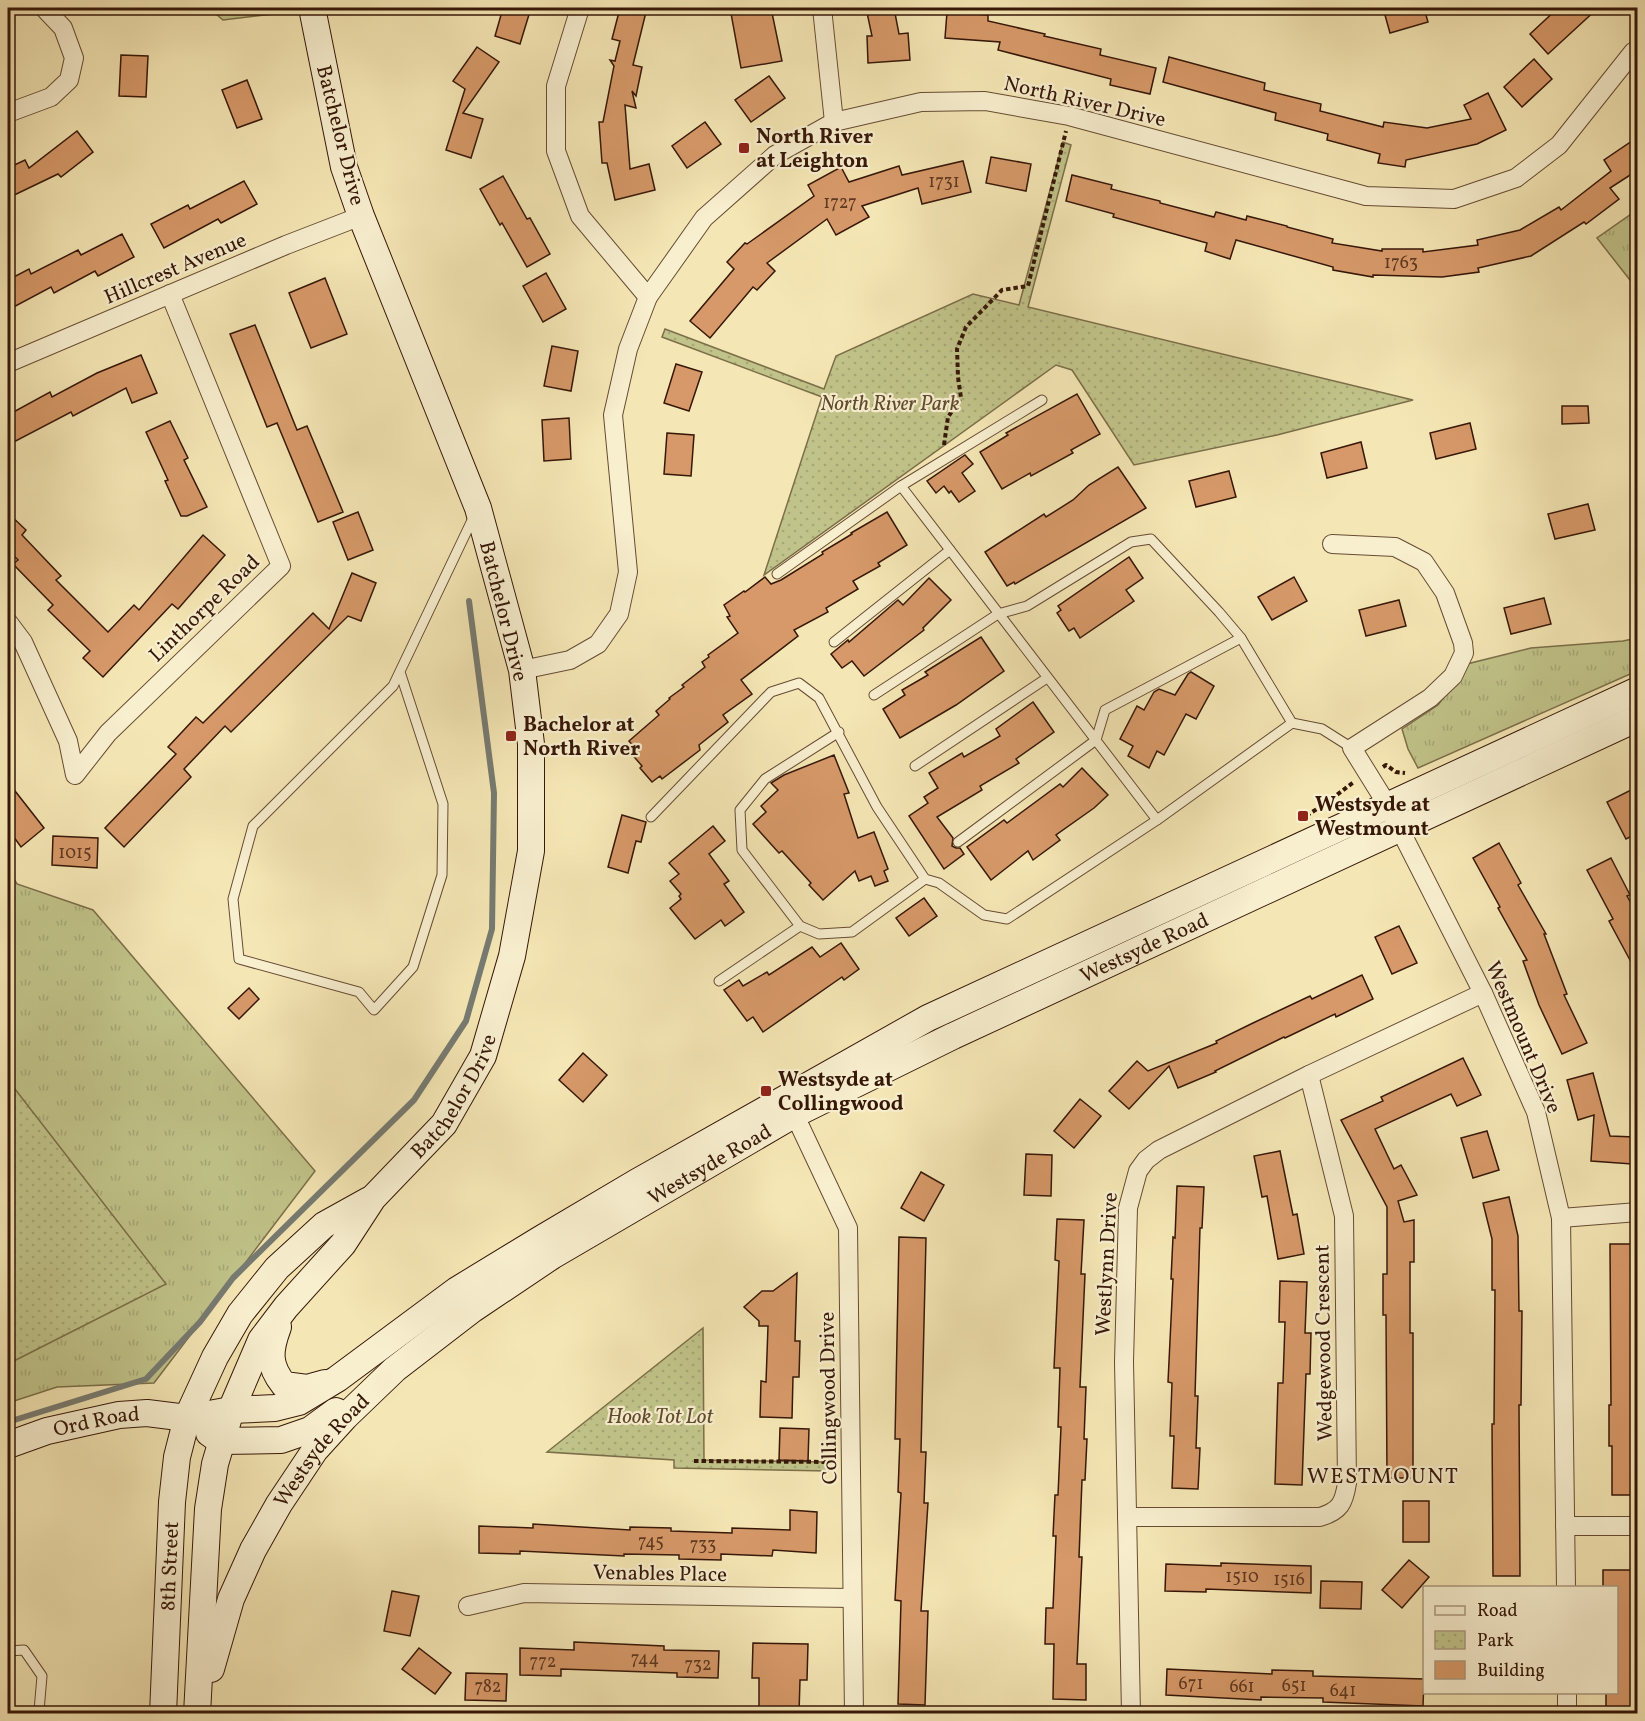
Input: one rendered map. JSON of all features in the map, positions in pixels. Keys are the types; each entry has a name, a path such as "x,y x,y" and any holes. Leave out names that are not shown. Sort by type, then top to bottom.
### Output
{"main road":[{"name":"Batchelor Drive","path":"220,1441 261,1340 286,1307 343,1244 373,1198 444,1124 483,1056 512,956 531,851 531,744 522,670 478,508 361,216 344,167 312,8"},
{"name":"Westsyde Road","path":"202,1713 213,1655 231,1599 258,1541 279,1504 315,1450 345,1417 395,1369 472,1309 928,1018 1638,690"},
{"name":"Westsyde Road","path":"187,1418 231,1410 275,1408 299,1402 337,1379 457,1290 637,1182 790,1105 953,1036 1638,718"},
{"name":"Batchelor Drive","path":"187,1418 215,1357 240,1314 277,1268 324,1226 373,1198"},
{"path":"286,1307 272,1343 271,1359 275,1374 284,1385 307,1388 337,1379"},
{"path":"187,1418 220,1441 281,1440 310,1430 395,1369"},
{"name":"Ord Road","path":"8,1445 47,1431 119,1415 147,1413 187,1418"},
{"name":"8th Street","path":"163,1713 172,1502 177,1457 187,1418"},
{"name":"8th Street","path":"197,1713 208,1509 214,1464 220,1441"}],"street":[{"path":"8,113 51,97 69,80 74,57 63,28 44,8"},
{"path":"580,8 556,86 556,151 580,216 648,297"},
{"path":"822,8 834,122"},
{"name":"North River Drive","path":"522,670 570,660 588,650 597,644 619,614 628,572 613,415 628,348 648,297 704,218 775,155 834,122 921,102 985,101 1069,116 1366,196 1454,199 1516,178 1558,145 1633,52 1638,49"},
{"name":"Hillcrest Avenue","path":"8,363 361,216"},
{"name":"Linthorpe Road","path":"8,622 22,642 68,741 75,775 108,733 281,566 170,294"},
{"path":"1332,544 1395,547 1424,562 1445,593 1463,643 1464,653 1453,676 1430,698 1352,748"},
{"name":"Westmount Drive","path":"1352,748 1388,806 1483,993 1536,1112 1561,1218 1566,1586"},
{"name":"Westlynn Drive","path":"1131,1713 1125,1285 1128,1208 1138,1171 1146,1160 1159,1150 1309,1075 1483,993"},
{"name":"Wedgewood Crescent","path":"1127,1517 1320,1517 1331,1514 1340,1507 1345,1496 1347,1482 1344,1216 1309,1075"},
{"name":"Collingwood Drive","path":"790,1105 848,1228 854,1713"},
{"path":"1561,1218 1638,1212"},
{"path":"1565,1526 1638,1526"},
{"name":"Venables Place","path":"468,1606 524,1593 852,1598"},
{"path":"1567,1694 1567,1713"}],"lane":[{"path":"777,574 901,486 1041,400"},
{"path":"901,486 1157,820"},
{"path":"400,672 443,804 442,875 413,967 374,1010 359,992 238,958 233,899 253,826 393,686 478,508"},
{"path":"874,695 998,614 1027,606 1131,542 1151,539 1220,612 1241,638 1292,723"},
{"path":"834,642 950,550"},
{"path":"958,843 1096,740 1105,710 1241,638"},
{"path":"915,766 1047,678"},
{"path":"651,817 771,692 799,683 819,698 877,807 925,879 939,883 984,915 1007,919 1157,820 1292,723 1322,729 1352,748"},
{"path":"839,732 765,779 740,810 742,850 800,926 819,934 852,932 925,879"},
{"path":"719,981 800,926"},
{"path":"8,1651 24,1650 42,1676 37,1713"}],"path":[{"path":"941,461 948,417 961,398 957,349 966,327 1002,290 1028,286 1066,131"},
{"path":"1386,765 1396,772 1408,774"},
{"path":"694,1461 851,1462"}],"green space":[{"path":"209,8 280,8 281,13 223,20"},
{"name":"North River Park","path":"1063,142 1071,145 1028,307 1413,400 1277,435 1134,465 1072,370 1056,365 764,575 822,397 662,337 665,329 824,389 836,356 973,294 1019,305"},
{"path":"1637,210 1637,289 1597,238"},
{"path":"1637,638 1637,671 1418,768 1408,749 1402,729 1438,705 1467,664 1531,648"},
{"path":"8,869 17,884 93,910 315,1171 154,1383 57,1387 8,1403"},
{"path":"8,1080 166,1284 8,1364"},
{"name":"Hook Tot Lot","path":"703,1328 704,1460 828,1462 828,1471 674,1468 674,1460 547,1452"}],"building":[{"path":"503,8 531,8 520,44 495,36"},
{"path":"620,8 647,8 633,65 642,67 636,96 632,91 636,108 625,105 630,169 649,164 655,190 615,200 607,163 602,163 599,122 603,122 614,66 610,60 615,61 620,41 612,39"},
{"path":"730,8 771,8 782,61 741,68"},
{"path":"866,8 894,8 899,34 908,33 910,60 868,63 867,36 872,36"},
{"path":"1383,8 1424,8 1428,22 1390,33"},
{"path":"1558,8 1598,8 1548,54 1530,34"},
{"path":"947,12 988,15 988,21 1101,49 1100,55 1156,68 1150,94 1110,85 1111,79 998,50 1000,42 945,38"},
{"path":"477,47 499,62 463,113 483,119 471,158 446,150 465,89 453,81"},
{"path":"121,55 148,56 146,97 119,96"},
{"path":"1169,57 1265,83 1264,90 1321,104 1320,111 1383,127 1384,122 1427,128 1471,119 1464,105 1488,93 1506,130 1477,144 1406,160 1405,167 1378,163 1380,154 1327,140 1328,134 1275,120 1276,113 1163,82"},
{"path":"1534,59 1552,79 1522,107 1504,87"},
{"path":"769,76 785,98 751,122 735,100"},
{"path":"247,80 262,119 237,128 222,90"},
{"path":"705,122 721,144 687,168 672,146"},
{"path":"77,131 93,152 61,177 58,174 8,198 8,168 25,160 29,168"},
{"path":"1638,137 1638,170 1610,188 1619,199 1586,224 1584,222 1531,256 1478,268 1479,272 1442,277 1373,275 1373,277 1333,270 1333,267 1236,240 1230,259 1205,251 1207,243 1113,217 1114,214 1066,201 1072,175 1112,185 1111,189 1214,217 1216,212 1246,220 1247,216 1287,226 1333,239 1332,243 1382,251 1382,249 1423,249 1423,252 1478,245 1477,240 1520,230 1559,207 1561,210 1611,171 1604,160"},
{"path":"991,157 1031,164 1026,191 986,183"},
{"path":"963,161 971,192 922,204 918,188 862,206 869,217 836,235 827,219 767,263 775,271 757,290 753,287 710,338 690,321 734,269 727,262 745,243 747,244 814,196 808,185 841,167 849,182 899,166 902,175"},
{"path":"503,176 550,254 527,267 480,189"},
{"path":"244,181 257,204 221,223 218,219 164,248 151,224 188,205 190,209"},
{"path":"122,234 134,257 98,276 95,271 54,293 51,287 8,310 8,280 29,269 31,274 78,250 81,255"},
{"path":"546,273 566,309 543,322 523,286"},
{"path":"325,278 347,334 311,348 289,293"},
{"path":"255,325 297,430 307,426 343,512 318,522 277,423 267,427 230,334"},
{"path":"552,346 578,351 571,391 544,386"},
{"path":"141,355 157,393 132,403 126,388 73,416 71,412 8,445 8,415 50,392 52,397 97,373"},
{"path":"676,364 702,372 689,411 664,403"},
{"path":"1077,394 1100,434 1071,450 1073,453 1002,489 980,452 1008,435 1006,433"},
{"path":"1562,406 1588,406 1589,423 1562,424"},
{"path":"569,418 571,459 544,461 542,420"},
{"path":"170,421 188,458 184,460 207,507 187,516 181,516 165,481 168,480 146,432"},
{"path":"1470,423 1476,449 1436,459 1430,433"},
{"path":"667,433 694,435 691,476 664,474"},
{"path":"1361,442 1367,468 1327,478 1321,453"},
{"path":"965,455 973,464 962,473 975,491 959,502 944,486 936,493 927,481"},
{"path":"1118,467 1146,508 1015,584 1014,582 1007,586 985,552 1044,514 1046,517 1073,500 1089,485"},
{"path":"1229,471 1236,497 1196,507 1189,481"},
{"path":"1588,504 1595,530 1555,539 1548,514"},
{"path":"358,512 373,550 348,560 333,522"},
{"path":"887,512 907,545 878,563 880,566 853,581 858,589 826,608 828,612 794,630 798,636 741,680 752,694 723,715 728,722 699,745 700,750 662,779 660,776 652,782 630,752 635,748 629,741 659,715 656,711 684,687 682,685 705,667 702,662 709,657 708,655 738,633 727,617 730,616 724,605 765,577 771,584 781,580"},
{"path":"8,513 26,530 22,535 61,576 56,580 108,632 134,605 139,610 203,535 225,555 178,609 172,604 103,677 83,658 90,651 48,610 53,605 13,564 18,560 8,550"},
{"path":"1129,557 1143,578 1126,590 1134,601 1080,638 1074,628 1069,631 1057,613 1061,610 1058,606"},
{"path":"352,573 376,583 361,621 348,616 231,732 225,726 184,769 191,777 124,847 105,828 176,754 168,747 196,717 203,723 313,613 329,629"},
{"path":"1294,577 1307,601 1272,620 1258,597"},
{"path":"929,578 951,600 923,628 924,630 864,676 852,661 842,668 831,654 848,640 849,642 898,600 903,605"},
{"path":"1544,598 1551,624 1511,634 1504,608"},
{"path":"1399,600 1406,626 1366,636 1359,610"},
{"path":"981,637 1004,671 956,705 900,738 883,709 905,695 902,690 928,675 925,672"},
{"path":"1191,672 1214,686 1196,719 1186,714 1164,755 1157,751 1149,768 1128,756 1133,746 1120,739 1137,706 1144,710 1154,692 1159,689 1175,695"},
{"path":"1033,702 1054,732 1016,759 1019,763 980,786 982,790 937,817 953,838 952,846 960,848 964,854 944,869 909,816 928,803 924,797 938,788 929,773 962,753 964,757 1000,736 996,729"},
{"path":"834,755 849,793 844,794 858,838 874,832 888,869 884,871 888,881 875,886 871,876 859,881 855,871 823,900 782,851 779,853 753,824 766,812 761,806 778,790 771,783 784,775"},
{"path":"1082,768 1108,795 1056,835 1060,840 1033,860 1028,851 991,880 967,847 1004,820 1007,823 1060,784 1063,787"},
{"path":"8,782 44,828 21,847 8,829"},
{"path":"1631,790 1638,803 1638,833 1626,839 1607,802"},
{"path":"622,815 646,822 641,842 636,841 628,873 608,867"},
{"path":"713,826 725,841 709,854 729,881 724,884 744,912 725,926 721,920 695,939 670,908 681,899 679,896 681,894 670,881 679,874 669,863"},
{"path":"53,836 98,838 97,868 52,865"},
{"path":"1499,843 1521,883 1518,885 1546,934 1544,934 1567,994 1564,995 1587,1043 1562,1054 1539,1005 1523,961 1527,960 1473,858"},
{"path":"1611,858 1638,916 1638,975 1609,921 1613,919 1587,870"},
{"path":"924,898 937,916 909,936 896,918"},
{"path":"1399,926 1417,963 1392,974 1375,937"},
{"path":"841,943 859,969 844,980 842,977 763,1032 753,1017 747,1021 724,990 739,980 743,986 767,972 769,975 812,947 820,957"},
{"path":"1362,975 1373,999 1336,1017 1335,1014 1178,1088 1169,1066 1129,1109 1109,1091 1137,1061 1148,1071 1217,1043 1216,1041 1310,996 1312,999"},
{"path":"249,988 259,999 239,1019 228,1008"},
{"path":"583,1053 607,1075 583,1102 559,1080"},
{"path":"1463,1058 1481,1095 1457,1106 1451,1094 1375,1129 1394,1169 1401,1165 1417,1195 1398,1201 1404,1222 1414,1220 1414,1262 1410,1262 1410,1333 1413,1333 1413,1478 1387,1478 1386,1315 1383,1315 1383,1274 1387,1274 1387,1207 1341,1120 1383,1101 1381,1097"},
{"path":"1593,1073 1610,1136 1634,1137 1632,1164 1591,1161 1594,1115 1578,1120 1567,1080"},
{"path":"1080,1099 1101,1116 1074,1148 1054,1131"},
{"path":"1487,1131 1499,1170 1473,1178 1461,1138"},
{"path":"1280,1151 1293,1215 1297,1214 1304,1254 1278,1259 1267,1196 1262,1197 1254,1156"},
{"path":"1026,1154 1052,1155 1051,1196 1024,1195"},
{"path":"921,1172 944,1185 924,1221 901,1208"},
{"path":"1177,1186 1204,1187 1202,1228 1200,1228 1195,1396 1198,1396 1196,1448 1200,1448 1198,1489 1172,1488 1174,1436 1170,1436 1172,1383 1168,1382"},
{"path":"1509,1197 1518,1236 1519,1311 1522,1311 1521,1405 1519,1405 1520,1576 1493,1576 1492,1424 1494,1424 1495,1290 1492,1290 1492,1239 1483,1203"},
{"path":"1057,1219 1084,1220 1081,1274 1085,1274 1080,1387 1086,1387 1084,1439 1087,1439 1085,1480 1082,1480 1079,1557 1082,1557 1077,1664 1086,1664 1086,1700 1053,1699 1054,1644 1045,1644 1046,1608 1053,1608 1056,1536 1053,1536 1055,1495 1058,1495 1061,1427 1058,1427 1060,1368 1054,1368 1059,1261 1055,1260"},
{"path":"899,1237 926,1238 921,1452 926,1452 924,1503 928,1503 921,1611 928,1611 925,1705 898,1704 901,1601 895,1600 901,1493 898,1492 900,1439 895,1439"},
{"path":"1610,1244 1638,1244 1638,1389 1635,1389 1638,1495 1612,1495 1612,1446 1609,1446"},
{"path":"797,1273 795,1341 800,1341 799,1377 793,1377 792,1418 760,1417 761,1381 766,1382 768,1326 759,1326 759,1321 744,1307 762,1291 773,1291"},
{"path":"1280,1281 1307,1282 1305,1333 1311,1333 1310,1374 1306,1374 1302,1485 1275,1484 1278,1383 1283,1383 1285,1322 1279,1322"},
{"path":"780,1428 809,1429 808,1461 779,1460"},
{"path":"1403,1501 1429,1501 1429,1542 1403,1542"},
{"path":"790,1510 817,1512 816,1553 773,1550 772,1556 721,1554 721,1560 679,1559 679,1555 624,1554 624,1556 520,1551 520,1554 479,1553 479,1526 533,1528 533,1524 630,1530 630,1527 671,1528 671,1531 732,1533 732,1528 790,1530"},
{"path":"1409,1560 1429,1577 1402,1608 1382,1590"},
{"path":"1221,1563 1311,1566 1311,1593 1206,1589 1206,1592 1165,1591 1166,1564 1221,1566"},
{"path":"1603,1570 1638,1570 1637,1660 1633,1660 1633,1713 1606,1713 1606,1694 1618,1694 1618,1586 1603,1586"},
{"path":"1321,1581 1362,1582 1361,1609 1320,1608"},
{"path":"392,1591 419,1596 410,1636 384,1631"},
{"path":"574,1642 664,1646 664,1650 719,1651 718,1678 677,1677 677,1673 561,1669 561,1676 520,1675 520,1648 574,1650"},
{"path":"753,1643 808,1644 807,1680 800,1680 799,1713 759,1713 759,1678 752,1678"},
{"path":"419,1648 451,1673 435,1694 402,1669"},
{"path":"1167,1669 1272,1674 1272,1670 1313,1671 1313,1676 1423,1679 1423,1706 1323,1702 1323,1698 1261,1697 1261,1700 1166,1695"},
{"path":"466,1673 507,1674 506,1701 465,1700"}],"waterway":[{"path":"8,1422 146,1379 200,1322 233,1278 414,1100 466,1021 492,929 494,793 469,601"}],"place":[{"name":"North River at Leighton","path":"744,148"},
{"name":"Bachelor at North River","path":"511,736"},
{"name":"Westsyde at Westmount","path":"1303,816"},
{"name":"Westsyde at Collingwood","path":"766,1091"}],"district":[{"name":"WESTMOUNT","path":"1383,1475"}]}
